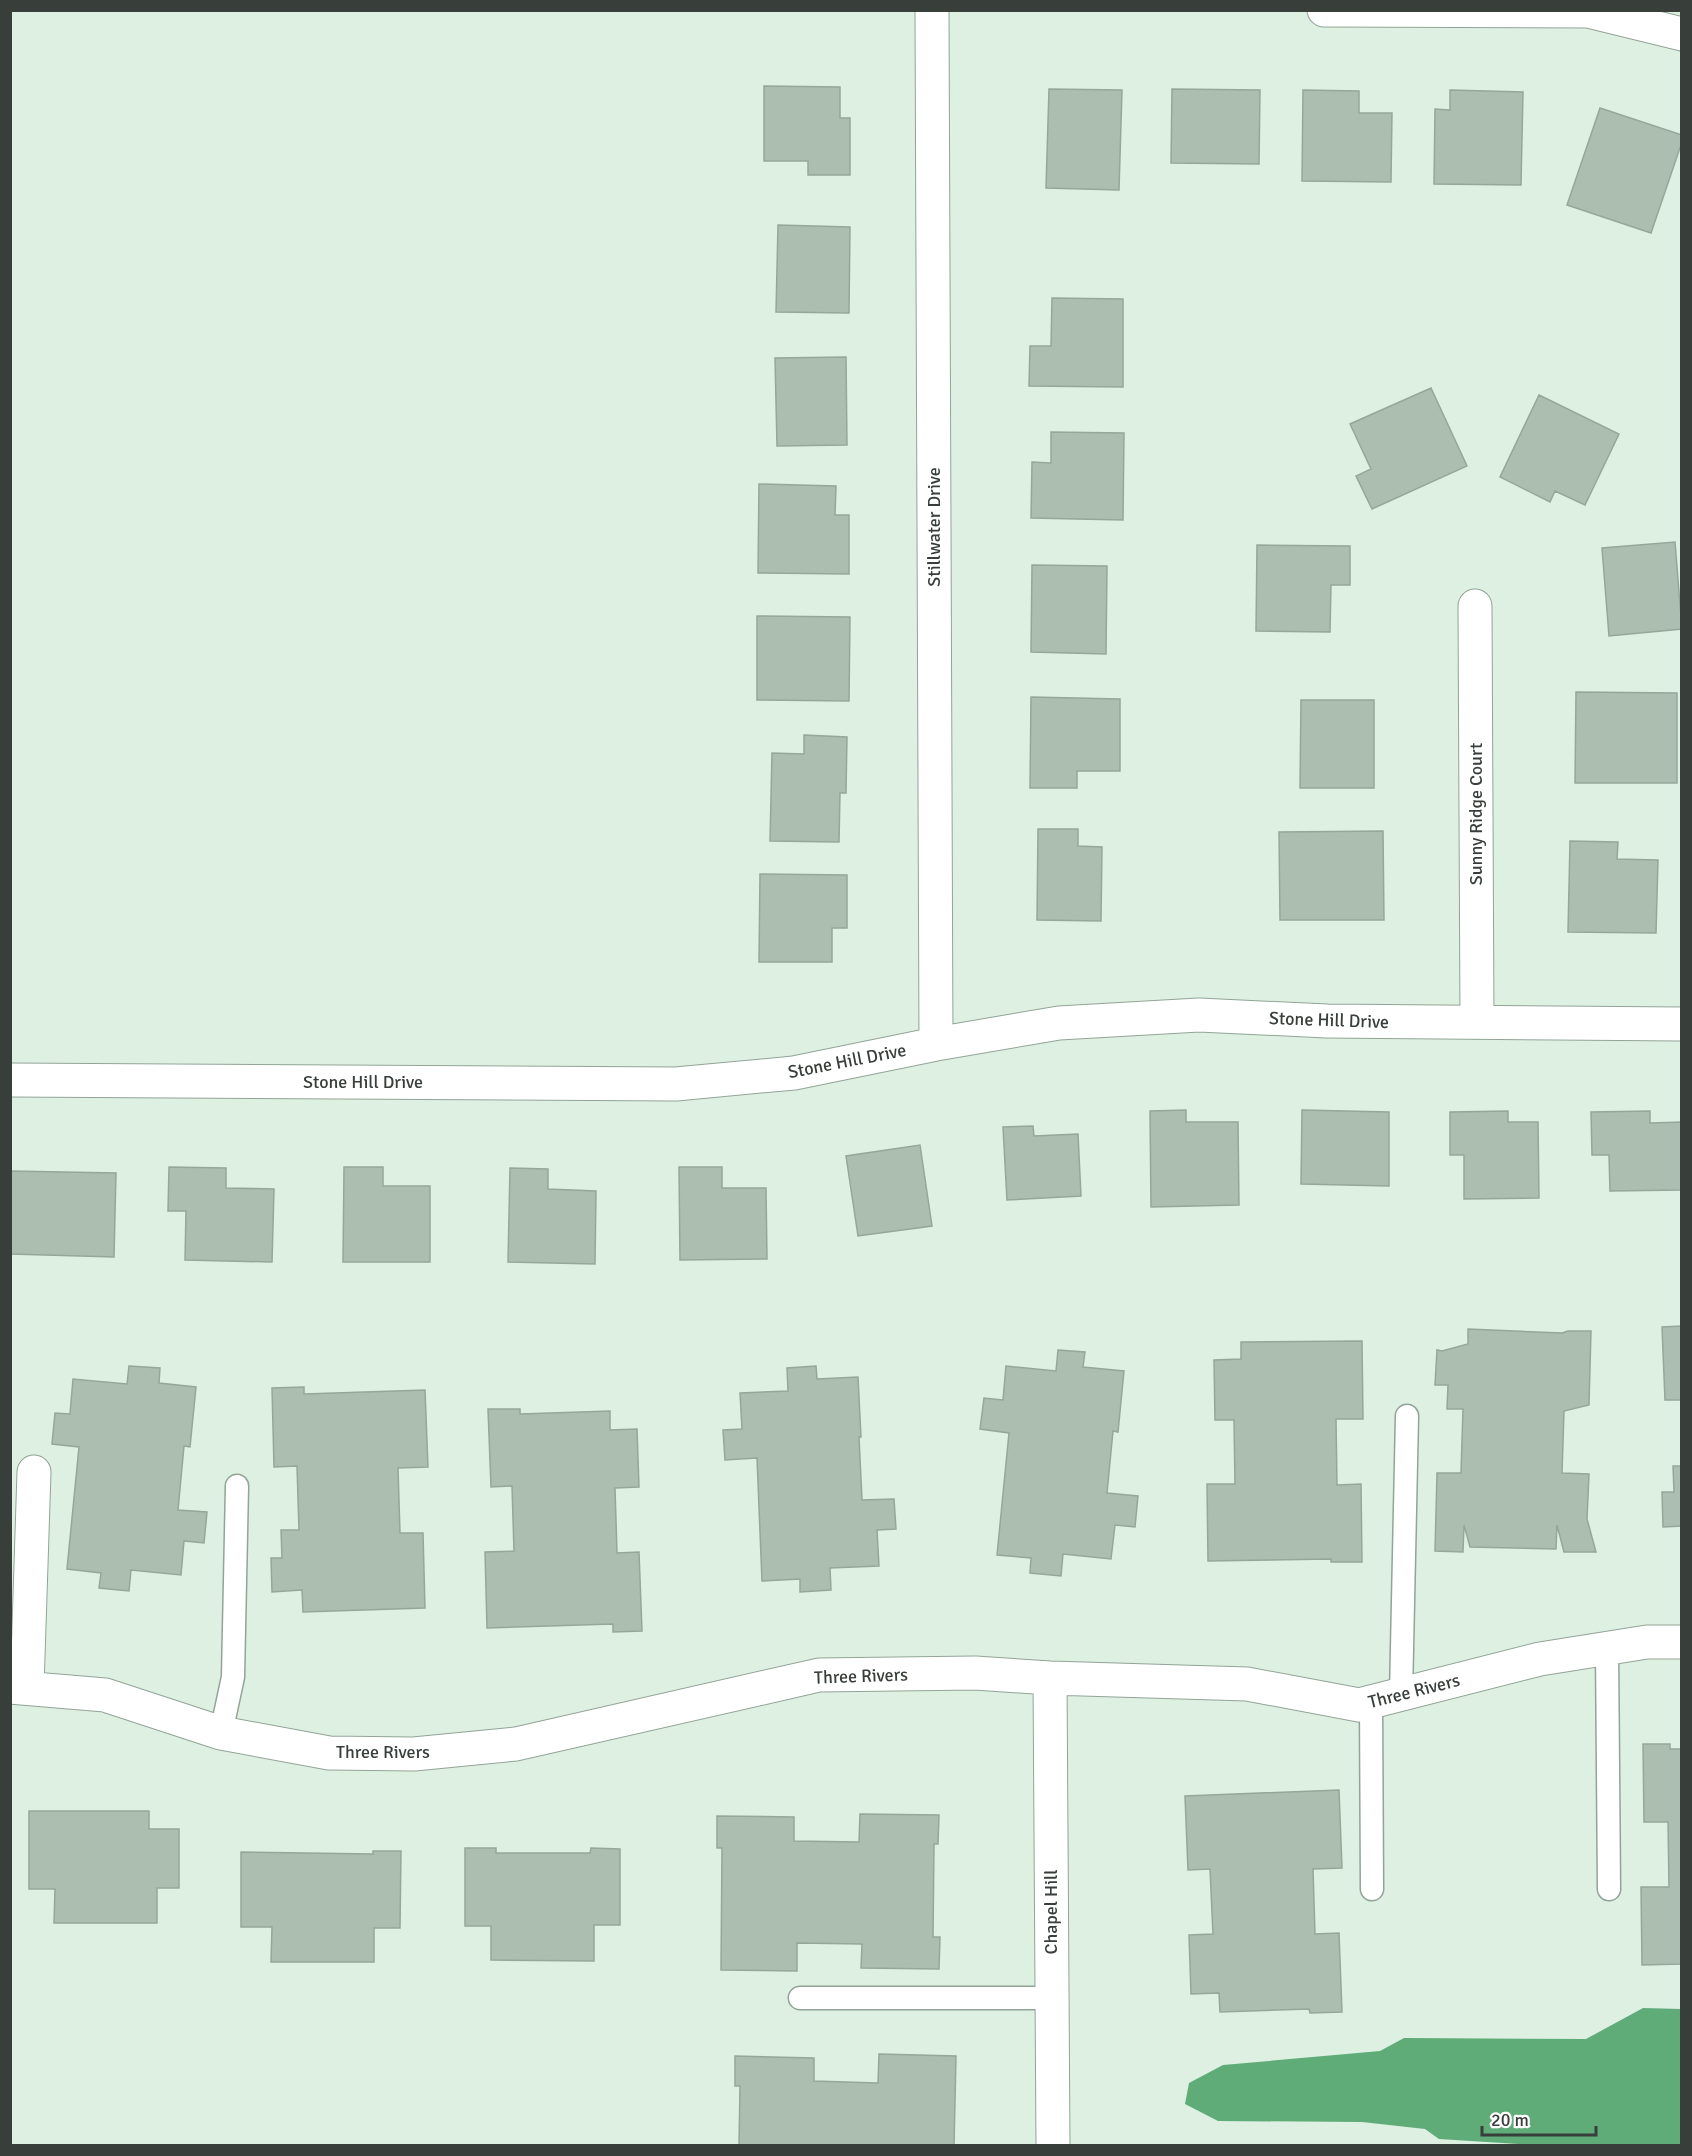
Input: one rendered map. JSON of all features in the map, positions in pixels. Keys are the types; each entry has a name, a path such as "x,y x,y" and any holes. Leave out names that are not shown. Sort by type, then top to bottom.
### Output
{"street":[{"name":"Stillwater Drive","path":"932,10 936,1044"},
{"path":"1324,10 1588,11 1682,34"},
{"name":"Sunny Ridge Court","path":"1475,606 1477,1022"},
{"name":"Stone Hill Drive","path":"10,1080 676,1084 794,1073 936,1044 1059,1023 1199,1015 1327,1021 1682,1024"},
{"path":"19,1687 34,1472"},
{"name":"Three Rivers","path":"19,1687 105,1695 221,1733 329,1753 414,1754 516,1744 819,1675 975,1673 1050,1678 1247,1684 1359,1705 1540,1659 1647,1642 1682,1642"},
{"name":"Chapel Hill","path":"1050,1678 1053,2145"}],"lane":[{"path":"1372,1889 1407,1416"},
{"path":"221,1733 233,1677 237,1486"},
{"path":"1607,1648 1609,1889"},
{"path":"800,1998 1052,1998"}],"shaded area":[{"path":"1643,2008 1681,2009 1681,2145 1535,2145 1439,2139 1425,2129 1362,2122 1218,2121 1185,2104 1189,2083 1223,2065 1380,2051 1404,2038 1586,2039"}],"building":[{"path":"764,86 840,87 840,118 850,118 850,175 808,175 808,161 764,161"},
{"path":"1049,89 1122,90 1119,190 1046,188"},
{"path":"1172,89 1260,90 1259,164 1171,163"},
{"path":"1303,90 1359,91 1359,113 1392,113 1391,182 1302,181"},
{"path":"1450,90 1523,92 1521,185 1434,184 1435,109 1450,110"},
{"path":"1600,108 1682,135 1682,142 1651,233 1567,205"},
{"path":"778,225 850,227 849,313 776,312"},
{"path":"1052,298 1123,299 1123,387 1029,386 1030,346 1051,346"},
{"path":"846,357 847,445 777,446 775,358"},
{"path":"1431,388 1467,466 1372,509 1356,476 1371,469 1350,424"},
{"path":"1539,395 1619,434 1585,505 1555,491 1550,502 1500,477"},
{"path":"1051,432 1124,433 1123,520 1031,518 1032,462 1051,463"},
{"path":"759,484 836,486 835,515 849,515 849,574 758,573"},
{"path":"1675,542 1682,629 1609,636 1602,548"},
{"path":"1257,545 1350,546 1350,585 1331,585 1330,632 1256,631"},
{"path":"1032,565 1107,566 1106,654 1031,652"},
{"path":"757,616 850,617 849,701 757,700"},
{"path":"1576,692 1677,693 1677,783 1575,783"},
{"path":"1031,697 1120,699 1120,771 1077,771 1077,788 1030,788"},
{"path":"1301,700 1374,700 1374,788 1300,788"},
{"path":"804,735 847,737 846,793 840,793 839,842 770,841 772,753 804,754"},
{"path":"1038,829 1078,829 1078,846 1102,847 1101,921 1037,920"},
{"path":"1383,831 1384,920 1280,920 1279,832"},
{"path":"1570,841 1618,842 1617,859 1658,860 1656,933 1568,932"},
{"path":"760,874 847,875 847,928 832,928 832,962 759,962"},
{"path":"1186,1110 1186,1122 1238,1122 1239,1205 1151,1207 1150,1111"},
{"path":"1302,1110 1389,1112 1389,1186 1301,1184"},
{"path":"1508,1111 1508,1122 1538,1122 1539,1198 1464,1199 1464,1155 1450,1155 1450,1112"},
{"path":"1650,1111 1650,1123 1682,1122 1682,1190 1610,1191 1609,1155 1592,1155 1591,1112"},
{"path":"1033,1126 1034,1136 1078,1134 1081,1196 1007,1200 1003,1127"},
{"path":"920,1145 932,1226 858,1236 846,1156"},
{"path":"169,1167 226,1168 226,1188 274,1189 272,1262 185,1260 186,1211 168,1211"},
{"path":"344,1167 383,1167 383,1186 430,1186 430,1262 343,1262"},
{"path":"679,1167 722,1167 722,1188 766,1188 767,1259 680,1260"},
{"path":"510,1168 548,1169 548,1189 596,1191 595,1264 508,1262"},
{"path":"10,1171 116,1173 114,1257 10,1254"},
{"path":"1682,1326 1682,1400 1665,1400 1662,1327"},
{"path":"1468,1329 1562,1333 1591,1331 1589,1405 1564,1411 1562,1473 1589,1474 1587,1519 1596,1552 1564,1552 1557,1525 1556,1549 1470,1547 1464,1525 1463,1552 1435,1551 1437,1473 1461,1473 1463,1409 1447,1409 1448,1385 1435,1385 1437,1350 1442,1351 1468,1344"},
{"path":"1362,1341 1363,1419 1336,1419 1337,1485 1361,1484 1362,1562 1331,1562 1331,1559 1208,1561 1207,1484 1235,1484 1234,1420 1215,1420 1214,1360 1241,1359 1241,1342"},
{"path":"1058,1350 1085,1352 1083,1367 1124,1371 1118,1432 1113,1431 1107,1493 1138,1496 1135,1527 1115,1525 1111,1559 1063,1554 1061,1576 1030,1573 1031,1558 997,1555 1009,1433 980,1429 984,1398 1003,1400 1006,1366 1056,1371"},
{"path":"129,1366 160,1368 159,1383 196,1387 190,1447 184,1446 178,1510 207,1512 204,1543 184,1541 181,1575 131,1570 129,1591 99,1588 101,1573 67,1569 79,1447 52,1444 55,1413 70,1414 73,1379 127,1384"},
{"path":"816,1366 817,1379 858,1377 862,1500 894,1499 896,1529 877,1530 879,1566 830,1568 831,1590 800,1592 800,1579 762,1581 757,1458 725,1460 723,1430 742,1429 740,1393 788,1391 787,1368"},
{"path":"304,1387 304,1394 425,1390 428,1467 398,1468 400,1533 423,1533 425,1608 303,1612 302,1590 272,1592 271,1558 282,1558 281,1530 299,1530 297,1466 274,1467 272,1388"},
{"path":"488,1409 520,1409 520,1414 610,1411 610,1430 637,1429 639,1487 615,1488 617,1553 639,1552 642,1631 613,1632 613,1624 487,1628 485,1552 514,1551 512,1486 491,1487"},
{"path":"1673,1466 1682,1466 1682,1526 1663,1527 1662,1492 1674,1492"},
{"path":"1643,1744 1670,1744 1670,1749 1682,1749 1682,1964 1642,1965 1641,1887 1669,1887 1668,1822 1644,1822"},
{"path":"1339,1790 1342,1868 1313,1869 1315,1934 1339,1933 1342,2012 1310,2013 1309,2009 1220,2012 1219,1993 1191,1994 1189,1935 1213,1934 1210,1869 1188,1870 1185,1796"},
{"path":"29,1811 149,1811 149,1829 179,1829 179,1888 157,1888 157,1923 54,1923 55,1889 29,1889"},
{"path":"860,1814 939,1815 938,1844 934,1844 933,1937 940,1937 939,1969 861,1968 862,1944 797,1943 797,1971 721,1970 722,1848 717,1848 717,1816 794,1817 794,1841 859,1842"},
{"path":"465,1848 496,1848 496,1853 590,1853 591,1848 620,1849 620,1925 594,1925 594,1961 491,1960 491,1926 465,1926"},
{"path":"373,1851 401,1851 400,1928 374,1928 374,1962 271,1962 272,1927 241,1927 241,1852 373,1854"},
{"path":"879,2054 956,2056 954,2146 739,2146 740,2086 735,2086 735,2056 814,2058 814,2081 878,2083"}]}
